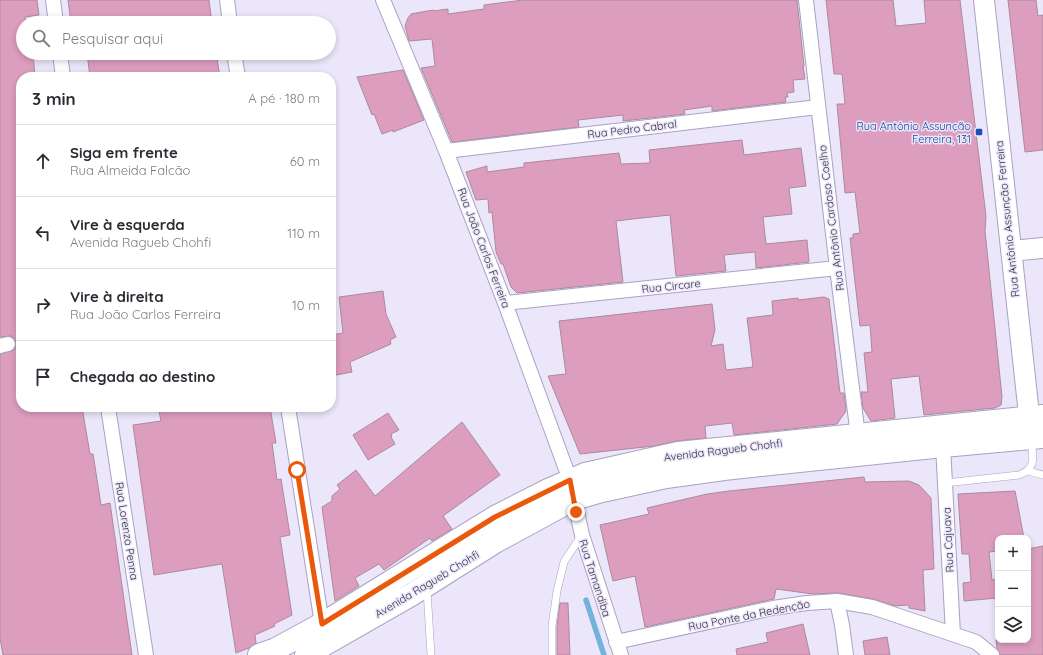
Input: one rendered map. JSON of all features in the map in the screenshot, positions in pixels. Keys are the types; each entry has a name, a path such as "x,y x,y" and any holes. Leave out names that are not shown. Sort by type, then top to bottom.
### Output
{"main road":[{"name":"Rua Antônio Assunção Ferreira","path":"984,0 1011,251 1036,427"},
{"path":"1011,251 1043,248"},
{"name":"Avenida Ragueb Chohfi","path":"306,655 426,586 495,542 572,490 585,474 678,453 858,436 1036,427"},
{"name":"Avenida Ragueb Chohfi","path":"259,655 276,649 322,624 495,517 572,490 602,491 666,477 724,469 943,446 1036,427"}],"street":[{"path":"53,0 55,16"},
{"path":"226,0 229,16"},
{"name":"Rua João Carlos Ferreira","path":"383,0 446,151 505,303 572,490"},
{"name":"Rua Antônio Cardoso Coelho","path":"806,0 836,268 858,436"},
{"path":"61,60 62,72"},
{"path":"235,60 237,72"},
{"name":"Rua Pedro Cabral","path":"446,151 818,107"},
{"name":"Rua Circare","path":"505,303 836,268"},
{"name":"Rua Lorenzo Penna","path":"109,412 146,655"},
{"path":"289,412 322,624"},
{"name":"Rua Cajuava","path":"943,446 953,634"},
{"name":"Rua Tamandiba","path":"572,490 582,535 618,648"},
{"path":"837,601 846,655"},
{"name":"Rua Ponte da Redenção","path":"618,648 773,608 807,603 837,601 872,607 976,642 992,655"}],"lane":[{"path":"945,482 1019,475 1028,471 1032,465 1036,427"},
{"path":"1028,471 1043,475"},
{"path":"552,655 552,626 556,598 564,562 582,535"},
{"path":"426,586 431,655"}],"building":[{"path":"0,0 37,0 39,15 16,16 16,60 34,60 35,72 16,72 16,342 11,336 0,337"},
{"path":"68,0 209,0 211,16 70,16"},
{"path":"523,0 797,0 805,79 793,80 794,92 787,93 788,97 785,97 786,102 712,111 712,106 684,110 685,114 623,121 623,115 578,120 579,127 452,142 421,68 435,66 432,39 409,41 405,26 408,18 411,14 433,10 448,9 448,14 484,9 484,5"},
{"path":"826,0 893,0 896,26 926,23 924,0 960,0 986,216 985,231 1002,397 1001,405 995,408 924,415 919,376 891,379 895,418 871,421 863,408 861,392 868,392 864,353 872,352 870,325 860,326 850,238 853,238 853,234 860,233 855,192 845,193 837,104 845,104 842,74 834,74"},
{"path":"1008,0 1036,0 1038,16 1043,15 1043,150 1025,152"},
{"path":"88,60 217,60 219,72 89,72"},
{"path":"403,70 424,120 393,132 393,130 382,134 374,114 372,115 357,77"},
{"path":"742,140 744,155 801,148 806,186 789,188 792,214 763,217 766,244 807,240 809,262 756,268 755,252 724,255 726,271 676,276 670,215 616,221 623,282 517,293 511,287 503,264 501,264 496,252 492,212 489,213 488,199 476,200 466,172 487,166 487,172 524,167 524,163 619,153 621,164 650,163 649,150"},
{"path":"383,291 386,314 396,337 390,340 391,344 350,362 352,372 336,375 336,334 343,333 339,297"},
{"path":"824,297 829,299 840,393 844,393 846,411 837,424 734,435 732,423 705,426 706,438 677,441 654,446 580,454 548,376 566,374 559,321 712,304 715,330 711,346 723,344 726,370 753,367 747,318 773,315 772,301"},
{"path":"16,347 16,412 83,412 90,454 93,454 101,505 110,503 132,655 3,655 0,638 0,354 14,350"},
{"path":"159,412 271,412 276,443 272,443 277,480 281,479 290,535 280,537 292,615 274,624 275,626 255,635 256,643 249,648 236,653 222,564 154,575 133,425 161,421"},
{"path":"388,413 399,430 391,434 395,444 368,460 353,435"},
{"path":"462,422 500,475 443,516 452,529 432,541 430,538 384,570 379,564 355,578 359,586 335,601 322,507 332,501 332,496 340,489 337,485 356,470 375,496"},
{"path":"864,477 865,482 909,481 919,485 931,498 934,569 923,570 925,611 909,608 909,605 895,606 873,599 838,593 813,594 776,589 774,599 645,627 635,576 613,581 600,525 649,514 647,508 707,494"},
{"path":"1015,491 1023,535 995,535 995,551 989,552 992,580 995,580 995,598 964,601 963,583 971,582 969,554 962,554 958,494"},
{"path":"1043,546 1043,655 1000,655 996,643 1031,643 1031,548"},
{"path":"560,603 568,603 570,655 557,655 557,626"},
{"path":"803,624 810,655 737,655 736,649 768,642 766,633"},
{"path":"887,637 890,655 865,655 863,641"}],"waterway":[{"path":"586,600 604,655"}],"place":[{"name":"Rua Antônio Assunção Ferreira, 131","path":"979,132"}],"route":[{"path":"297,470 322,624 495,517 570,480 576,512"}]}
